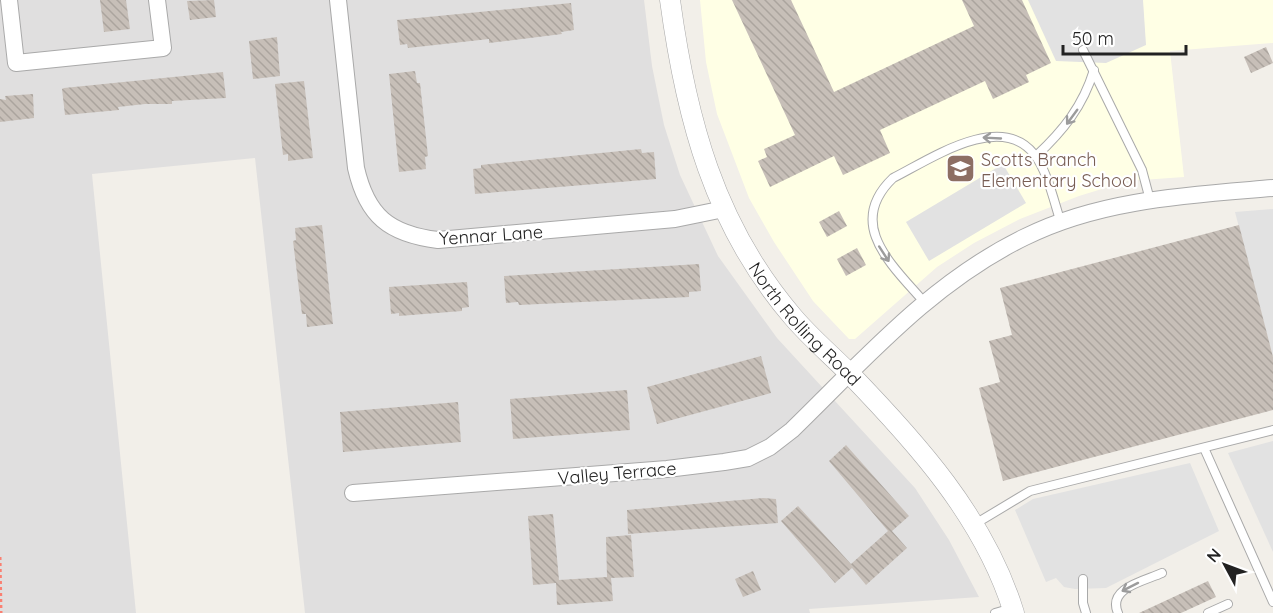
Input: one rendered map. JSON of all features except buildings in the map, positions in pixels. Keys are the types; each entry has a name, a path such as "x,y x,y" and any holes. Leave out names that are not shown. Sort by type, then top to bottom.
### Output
{"street":[{"path":"9,0 16,63 163,48 158,0"},
{"name":"Yennar Lane","path":"338,0 358,178 368,205 379,218 394,227 414,237 438,240 675,219 724,209"},
{"name":"North Rolling Road","path":"670,0 692,124 706,168 724,209 752,261 794,317 850,374 944,480 975,524 999,571 1007,611"},
{"name":"Valley Terrace","path":"353,493 667,469 748,458 770,447 792,430 924,302 984,259 1027,236 1101,210 1150,201 1273,188"}],"lane":[{"path":"1083,50 1142,170 1150,201"},
{"path":"1036,156 1064,128 1077,110 1087,92 1094,70"},
{"path":"924,302 888,261 875,240 871,220 882,188 892,178 980,137 1012,140 1025,145 1036,156 1061,223"},
{"path":"975,524 1030,491 1273,429"},
{"path":"1204,448 1273,602"},
{"path":"1118,613 1114,605 1117,596 1125,589 1162,573"},
{"path":"1083,579 1083,603 1086,613"},
{"path":"1208,613 1228,603"}],"path":[{"path":"0,557 1,613"}],"shaded area":[{"path":"0,0 644,0 652,66 664,125 680,175 718,256 777,338 915,488 949,540 979,597 809,609 810,613 305,613 255,158 92,174 136,613 0,613"},
{"name":"Scotts Branch Elementary School","path":"700,0 1273,0 1273,43 1170,51 1184,177 1128,181 1079,196 1020,219 974,243 937,267 855,339 849,339 813,301 774,242 749,198 717,114 706,62"},
{"path":"1028,0 1143,0 1146,45 1106,63 1056,61"},
{"path":"1003,164 1026,203 929,261 906,222"},
{"path":"1273,209 1273,357 1235,212"},
{"path":"1273,441 1273,552 1228,453"},
{"path":"1190,463 1219,531 1106,588 1064,587 1056,578 1046,582 1015,510 1033,499"}],"place":[{"name":"Scotts Branch Elementary School","path":"960,169"}]}
